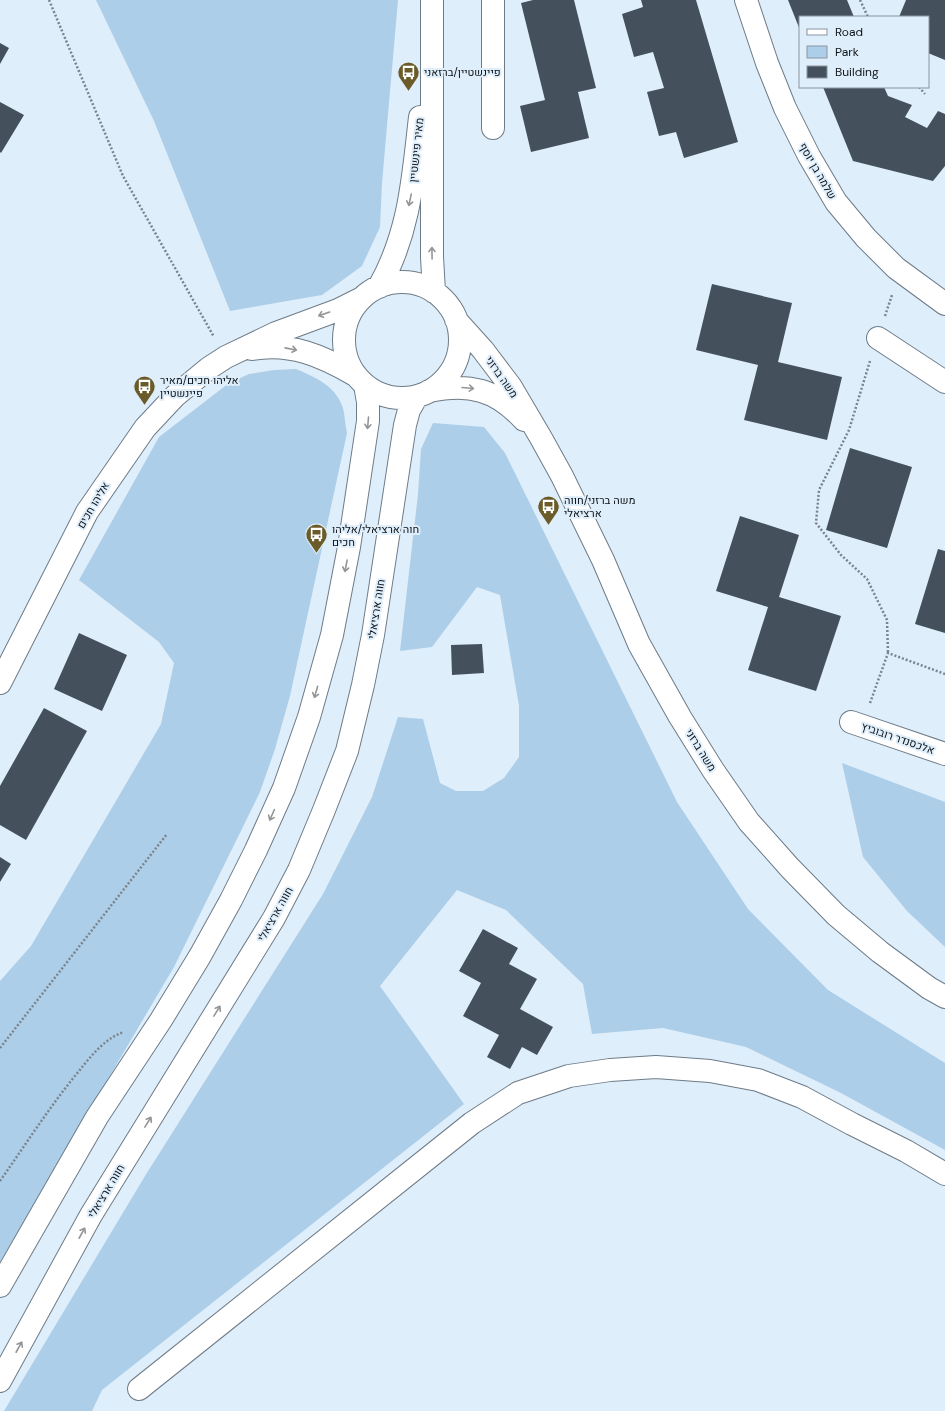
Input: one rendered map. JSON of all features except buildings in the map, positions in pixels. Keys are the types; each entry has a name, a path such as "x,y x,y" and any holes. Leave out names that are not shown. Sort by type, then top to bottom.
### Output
{"street":[{"path":"493,0 493,128"},
{"name":"שלמה בן יוסף","path":"746,0 767,63 785,108 809,156 836,202 866,238 899,271 945,304"},
{"name":"מאיר פינשטיין","path":"379,287 395,256 412,195 432,4"},
{"name":"מאיר פינשטיין","path":"432,4 432,257 434,292"},
{"path":"0,1286 97,1117 161,1020 200,956 231,900 256,850 284,788 309,717 332,636 349,546 368,421 368,402 360,380 346,358 343,341 344,330 348,318 360,299 379,287 390,283 413,283 434,292 443,300 450,308 456,320 460,334 460,348 450,373 440,383 423,393 403,398 376,392 360,380"},
{"name":"אליהו חכים","path":"0,683 87,512 145,428 160,411 186,386 226,357 276,333 338,310 360,299"},
{"name":"משה ברזני","path":"456,320 483,350 511,387 541,438 562,476 603,560 639,644 713,770 749,822 790,868 836,915 880,952 929,988 945,997"},
{"path":"878,338 945,382"},
{"name":"אליהו חכים","path":"226,357 252,349 269,347 287,348 308,352 333,362 360,380"},
{"name":"משה ברזני","path":"423,393 455,387 474,388 493,395 514,409 541,438"},
{"name":"חווה ארציאלי","path":"0,1381 92,1215 274,918 299,870 346,751 363,685 373,635 402,439 409,410 423,393"},
{"name":"אלכסנדר רובוביץ","path":"856,724 945,754"},
{"path":"139,1389 472,1123 518,1093 569,1076 610,1070 656,1067 710,1071 758,1080 802,1097 906,1151 945,1174"}],"path":[{"path":"49,0 123,176 226,357"},
{"path":"860,0 868,16"},
{"path":"920,88 925,94"},
{"path":"856,724 888,653 887,620 867,579 841,556 816,522 819,490 849,430 899,271"},
{"path":"888,653 945,674"},
{"path":"0,1048 167,834"},
{"path":"0,1181 61,1092 94,1053 116,1035 161,1020"}],"green space":[{"path":"96,0 398,0 382,183 380,227 362,266 322,295 230,311 154,121"},
{"path":"296,369 324,383 340,400 343,408 347,433 290,696 275,749 260,792 174,967 0,1262 0,981 31,946 161,724 174,663 159,642 79,580 159,437 229,383 249,374 274,370"},
{"path":"433,423 484,427 505,453 677,802 748,909 828,990 945,1063 945,1150 841,1093 746,1047 663,1028 592,1034 583,984 506,910 457,890 380,986 464,1104 102,1390 92,1411 4,1411 145,1176 323,894 372,797 398,717 423,719 440,783 456,791 483,791 504,778 519,757 519,706 500,595 477,587 432,647 400,651 418,494 421,449"},
{"path":"842,763 945,802 945,947 907,911 863,857"}],"place":[{"name":"פיינשטיין/ברזאני","path":"408,92"},
{"name":"אליהו חכים/מאיר פיינשטיין","path":"144,406"},
{"name":"משה ברזני/חווה ארציאלי","path":"548,526"},
{"name":"חוה ארציאלי/אליהו חכים","path":"316,554"}]}
